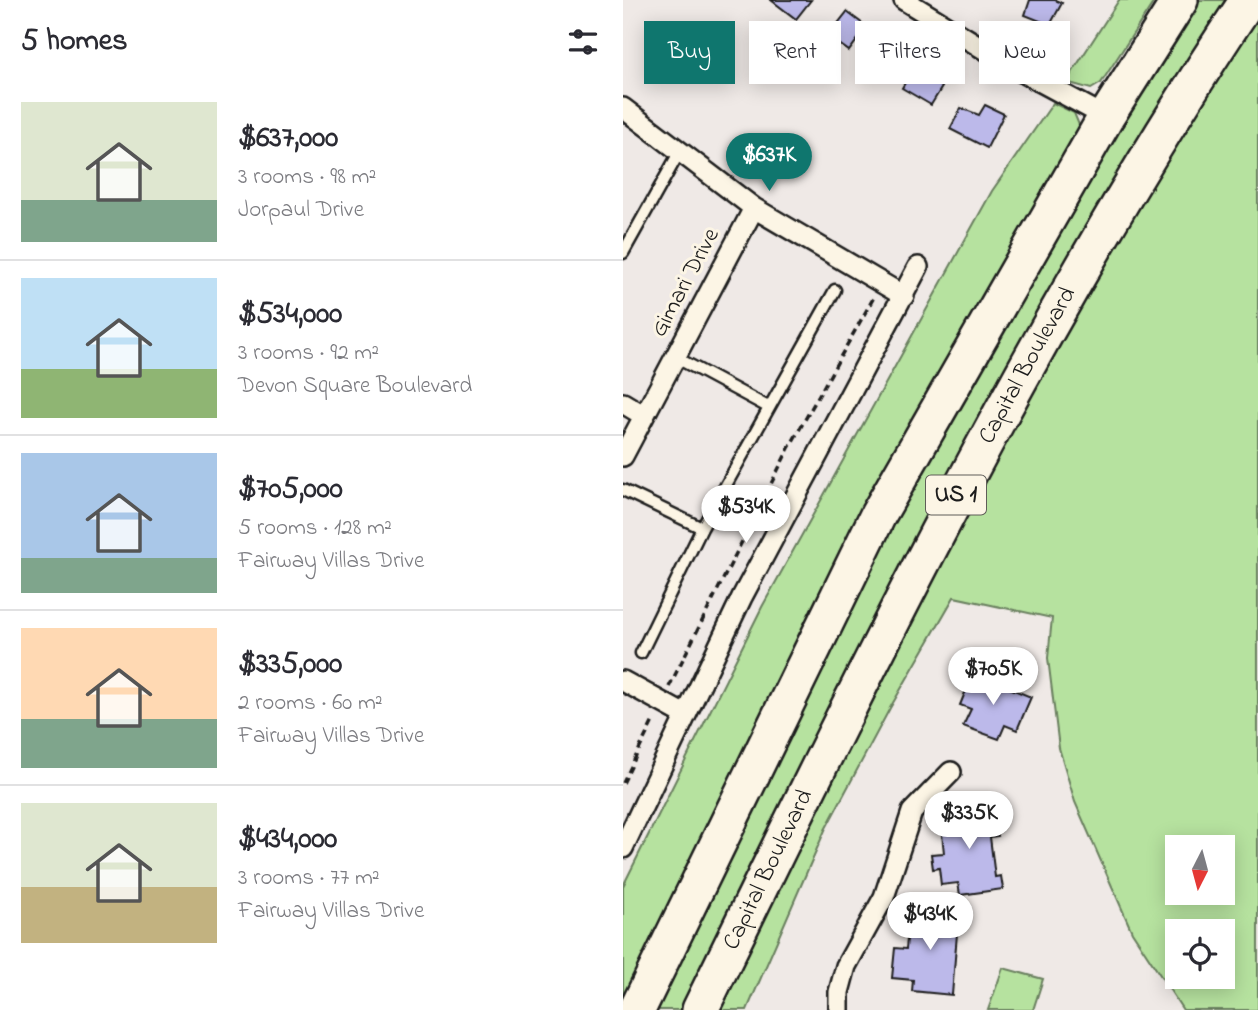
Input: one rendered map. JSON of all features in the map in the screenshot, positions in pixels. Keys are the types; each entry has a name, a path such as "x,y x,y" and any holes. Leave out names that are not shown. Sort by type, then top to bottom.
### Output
{"highway":[{"name":"US 1","path":"637,1010 878,514 1105,117 1180,0"},
{"name":"Capital Boulevard","path":"700,1010 865,672 956,495 1055,314 1248,0"}],"street":[{"path":"904,0 1013,67 1105,117"},
{"path":"623,107 754,208 904,296"},
{"name":"Gimari Drive","path":"623,456 754,208"},
{"path":"623,848 685,715 825,437 918,267"},
{"path":"623,403 643,415"},
{"path":"623,681 685,715"},
{"path":"839,1010 839,992 846,966 884,897 912,812 951,772"}],"lane":[{"path":"623,253 680,150"},
{"path":"641,653 702,528 835,290"},
{"path":"675,356 768,407"},
{"path":"623,490 702,528"}],"path":[{"path":"668,689 783,460 875,296"},
{"path":"623,783 655,715"}],"green space":[{"path":"1119,0 1155,0 1101,83 1091,89 1070,83 1070,76"},
{"path":"1194,0 1237,0 687,1010 657,1010 826,642 1088,170"},
{"path":"1258,11 1258,1010 1183,1010 1169,989 1235,989 1235,919 1165,919 1165,982 1132,932 1075,802 1059,748 1048,658 1052,618 954,597 890,708 825,830 747,1010 714,1010 1062,322"},
{"path":"1053,103 1074,113 1079,125 1078,142 623,1010 623,886 762,607 992,191"},
{"path":"1003,968 1043,979 1033,1010 988,1010"}],"building":[{"path":"771,0 811,0 796,19"},
{"path":"1030,0 1055,0 1062,3 1052,21 1040,21 1025,15"},
{"path":"847,12 859,21 855,21 855,43 849,51 841,45 840,21"},
{"path":"904,84 937,84 942,87 931,105 902,88"},
{"path":"985,105 1004,114 987,148 950,129 961,108 979,115"},
{"path":"973,673 1031,697 1017,730 1005,725 999,739 963,726 971,709 960,705"},
{"path":"997,804 999,814 993,815 998,836 990,837 995,877 1001,876 1003,889 960,895 958,883 941,885 939,868 933,869 931,854 944,853 941,824 957,821 956,809"},
{"path":"925,906 959,909 952,995 912,991 913,980 892,978 895,948 906,949 909,918 924,919"}]}
